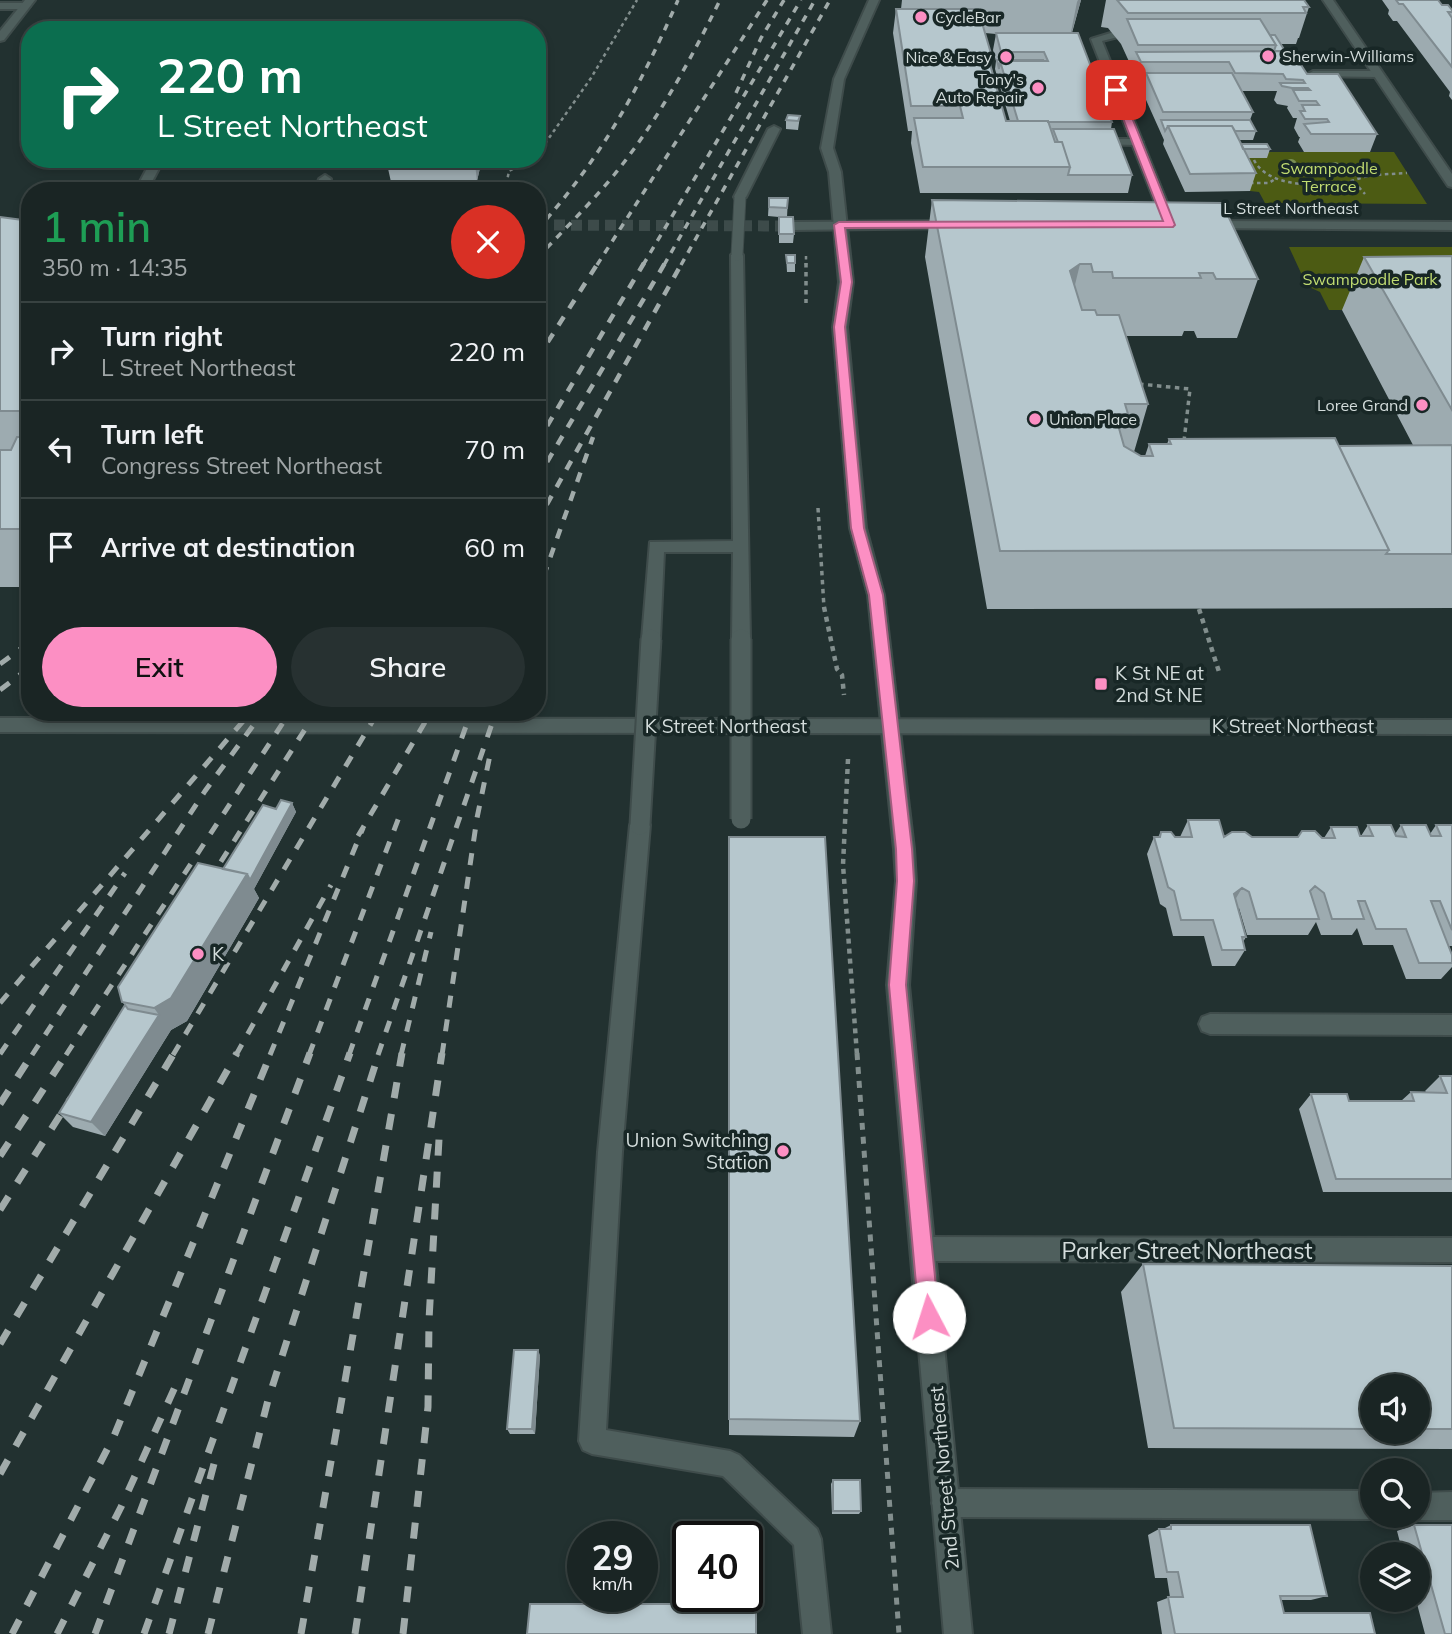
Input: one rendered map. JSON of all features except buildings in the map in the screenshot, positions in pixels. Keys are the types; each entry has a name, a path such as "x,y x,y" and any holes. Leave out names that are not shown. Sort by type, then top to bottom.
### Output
{"street":[{"name":"2nd Street Northeast","path":"874,0 857,34 836,90 827,138 835,172 846,282 840,327 858,528 876,595 905,881 898,985 958,1634"},
{"path":"1328,0 1452,183"},
{"path":"0,6 28,3"},
{"path":"0,38 28,3"},
{"path":"1114,35 1096,38 1137,142 1183,225"},
{"path":"1296,74 1378,74"},
{"path":"741,819 737,255 740,197 774,129"},
{"path":"1087,142 1137,142"},
{"path":"794,226 974,225"},
{"name":"L Street Northeast","path":"1156,225 1452,226"},
{"path":"741,547 656,546 640,825 610,1152 592,1441 730,1464 807,1539 817,1634"},
{"name":"K Street Northeast","path":"0,725 1452,727"},
{"path":"1210,1024 1452,1025"},
{"name":"Parker Street Northeast","path":"923,1249 1452,1250"},
{"path":"946,1503 1360,1506"},
{"path":"1430,1506 1452,1506"}],"path":[{"path":"546,142 591,78 637,0"},
{"path":"1254,160 1259,170 1276,179 1339,184 1381,174 1412,173"},
{"path":"507,182 509,172 519,168"},
{"path":"1251,188 1248,183 1269,183 1276,179"},
{"path":"1354,181 1363,192"},
{"path":"1130,383 1190,389 1184,442"},
{"path":"1199,609 1220,675"},
{"path":"837,669 842,675"},
{"path":"848,770 843,864 899,1634"}],"green space":[{"name":"Swampoodle Terrace","path":"1231,152 1394,152 1427,204 1265,203 1259,192 1250,191"},
{"name":"Swampoodle Park","path":"1289,247 1452,247 1452,310 1329,310 1320,292 1307,286"}],"tunnel":[{"path":"546,225 794,226"}],"railway":[{"path":"546,219 581,176 617,121 649,63 678,0"},
{"path":"546,249 630,155 672,90 720,0"},
{"path":"597,265 767,0"},
{"path":"736,93 761,38 784,0"},
{"path":"643,265 801,0"},
{"path":"664,265 815,0"},
{"path":"681,265 830,0"},
{"path":"546,345 598,263"},
{"path":"546,428 644,263"},
{"path":"546,464 665,263"},
{"path":"546,506 682,263"},
{"path":"546,570 593,437"},
{"path":"0,664 21,649"},
{"path":"0,690 21,674"},
{"path":"0,1003 243,721"},
{"path":"32,1055 205,791 256,721"},
{"path":"66,1055 284,721"},
{"path":"208,882 310,721"},
{"path":"173,1055 373,721"},
{"path":"358,836 426,721"},
{"path":"349,1055 468,721"},
{"path":"378,1055 493,721"},
{"path":"442,1055 477,818 490,755"},
{"path":"309,1055 399,817"},
{"path":"270,1055 363,828"},
{"path":"0,1054 125,873"},
{"path":"236,1055 331,885"},
{"path":"401,1055 431,932"},
{"path":"0,1104 33,1053"},
{"path":"0,1156 67,1053"},
{"path":"0,1344 174,1053"},
{"path":"0,1474 237,1053"},
{"path":"12,1634 114,1436 271,1053"},
{"path":"95,1634 310,1053"},
{"path":"144,1634 350,1053"},
{"path":"208,1634 268,1400 379,1053"},
{"path":"301,1634 402,1053"},
{"path":"355,1634 442,1053"},
{"path":"0,1210 71,1098"},
{"path":"403,1634 428,1407 429,1320 439,1139"},
{"path":"57,1634 121,1507 175,1387"},
{"path":"169,1634 215,1460"}],"place":[{"name":"CycleBar","path":"921,17"},
{"name":"Sherwin-Williams","path":"1268,56"},
{"name":"Nice & Easy","path":"1006,57"},
{"name":"Tony's Auto Repair","path":"1038,88"},
{"name":"Loree Grand","path":"1422,405"},
{"name":"Union Place","path":"1035,419"},
{"name":"K St NE at 2nd St NE","path":"1101,684"},
{"name":"K","path":"198,954"},
{"name":"Union Switching Station","path":"783,1151"}],"route":[{"path":"929,1317 898,985 898,952 905,881 904,849 876,595 858,528 840,327 846,282 839,225 1170,225 1116,90"}]}
